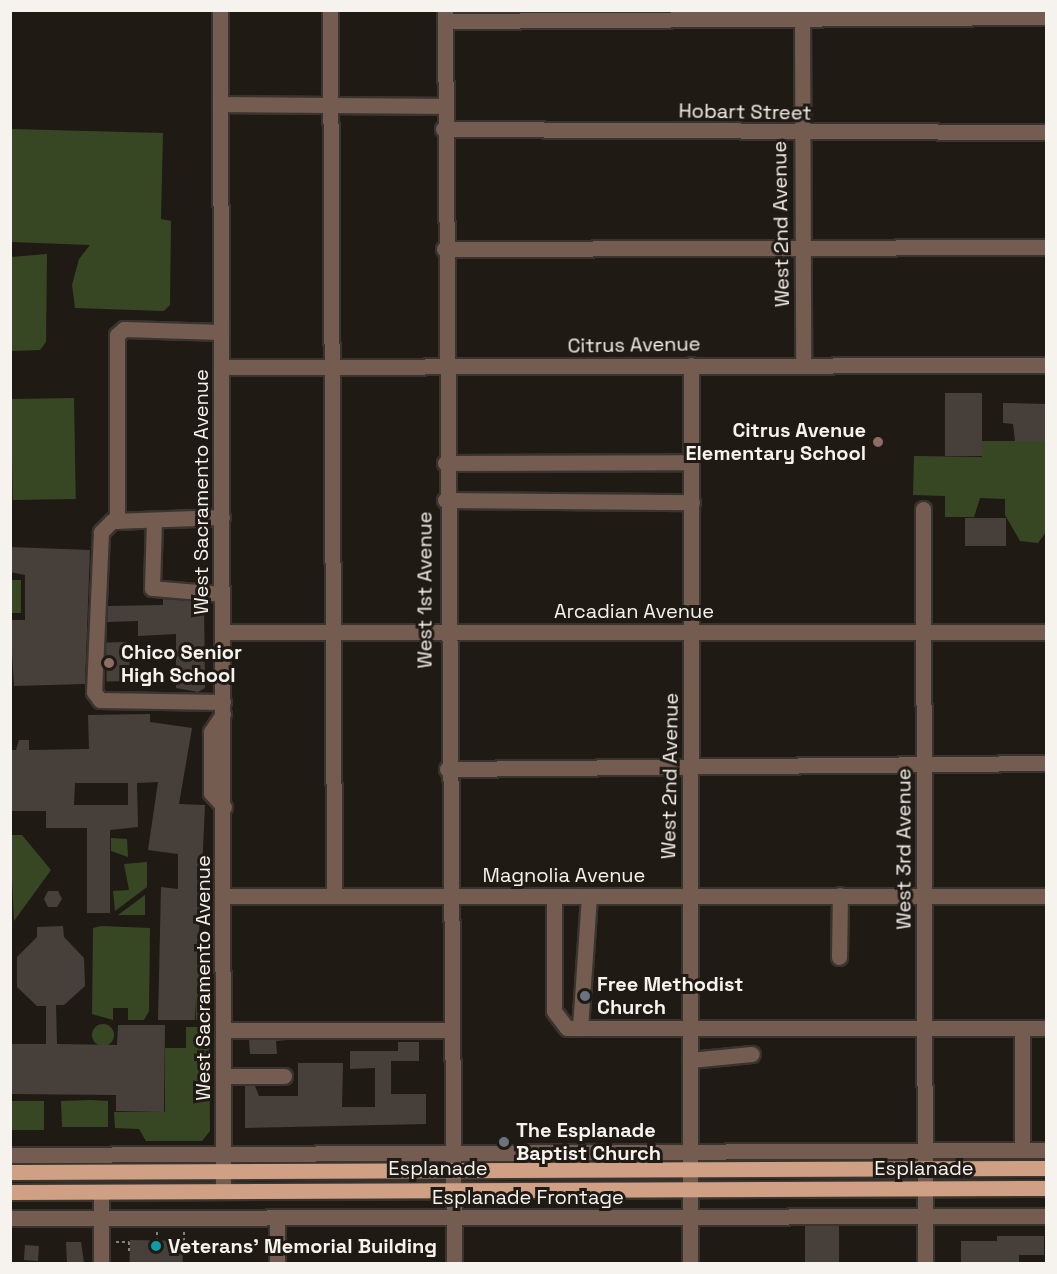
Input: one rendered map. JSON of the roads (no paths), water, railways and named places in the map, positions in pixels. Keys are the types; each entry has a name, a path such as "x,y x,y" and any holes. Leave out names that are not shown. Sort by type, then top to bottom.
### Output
{"main road":[{"name":"Esplanade","path":"10,1192 453,1189 927,1168 1047,1168"},
{"name":"Esplanade","path":"10,1172 452,1169 926,1189 1047,1188"}],"street":[{"name":"West Sacramento Avenue","path":"220,10 222,632 226,896 223,1189"},
{"path":"330,10 332,105 330,632 333,896"},
{"path":"445,16 802,13 1047,17"},
{"name":"West 2nd Avenue","path":"802,13 803,365"},
{"name":"West 1st Avenue","path":"445,16 443,106 445,500 454,1263"},
{"path":"220,104 443,106"},
{"name":"Hobart Street","path":"443,129 801,134 1047,132"},
{"path":"444,249 1047,247"},
{"path":"115,521 117,335 124,329 221,332"},
{"name":"West 2nd Avenue","path":"690,1263 689,897 693,632 691,365"},
{"name":"Citrus Avenue","path":"221,367 445,369 691,365 1047,365"},
{"path":"445,463 691,462"},
{"path":"445,500 692,502"},
{"name":"West 3rd Avenue","path":"922,509 927,1151 925,1263"},
{"path":"222,517 115,521 100,532 94,692 100,700 223,708"},
{"path":"154,520 152,588 222,594"},
{"name":"Arcadian Avenue","path":"222,632 1047,632"},
{"path":"447,769 691,764 1047,763"},
{"name":"Magnolia Avenue","path":"226,896 689,897 925,894 1047,896"},
{"path":"839,957 840,895"},
{"path":"554,896 554,1011 558,1023 580,1028 1047,1028"},
{"path":"580,1028 589,896"},
{"path":"1022,1028 1022,1150"},
{"path":"224,1030 450,1030"},
{"path":"690,1060 752,1054"},
{"path":"224,1076 285,1076"},
{"path":"10,1155 1047,1150"},
{"path":"101,1191 101,1263"},
{"name":"Esplanade Frontage","path":"10,1218 1047,1216"},
{"path":"277,1219 277,1263"}],"place":[{"name":"Citrus Avenue Elementary School","path":"878,442"},
{"name":"Chico Senior High School","path":"109,663"},
{"name":"Free Methodist Church","path":"585,996"},
{"name":"The Esplanade Baptist Church","path":"504,1142"},
{"name":"Veterans' Memorial Building","path":"156,1246"}]}
